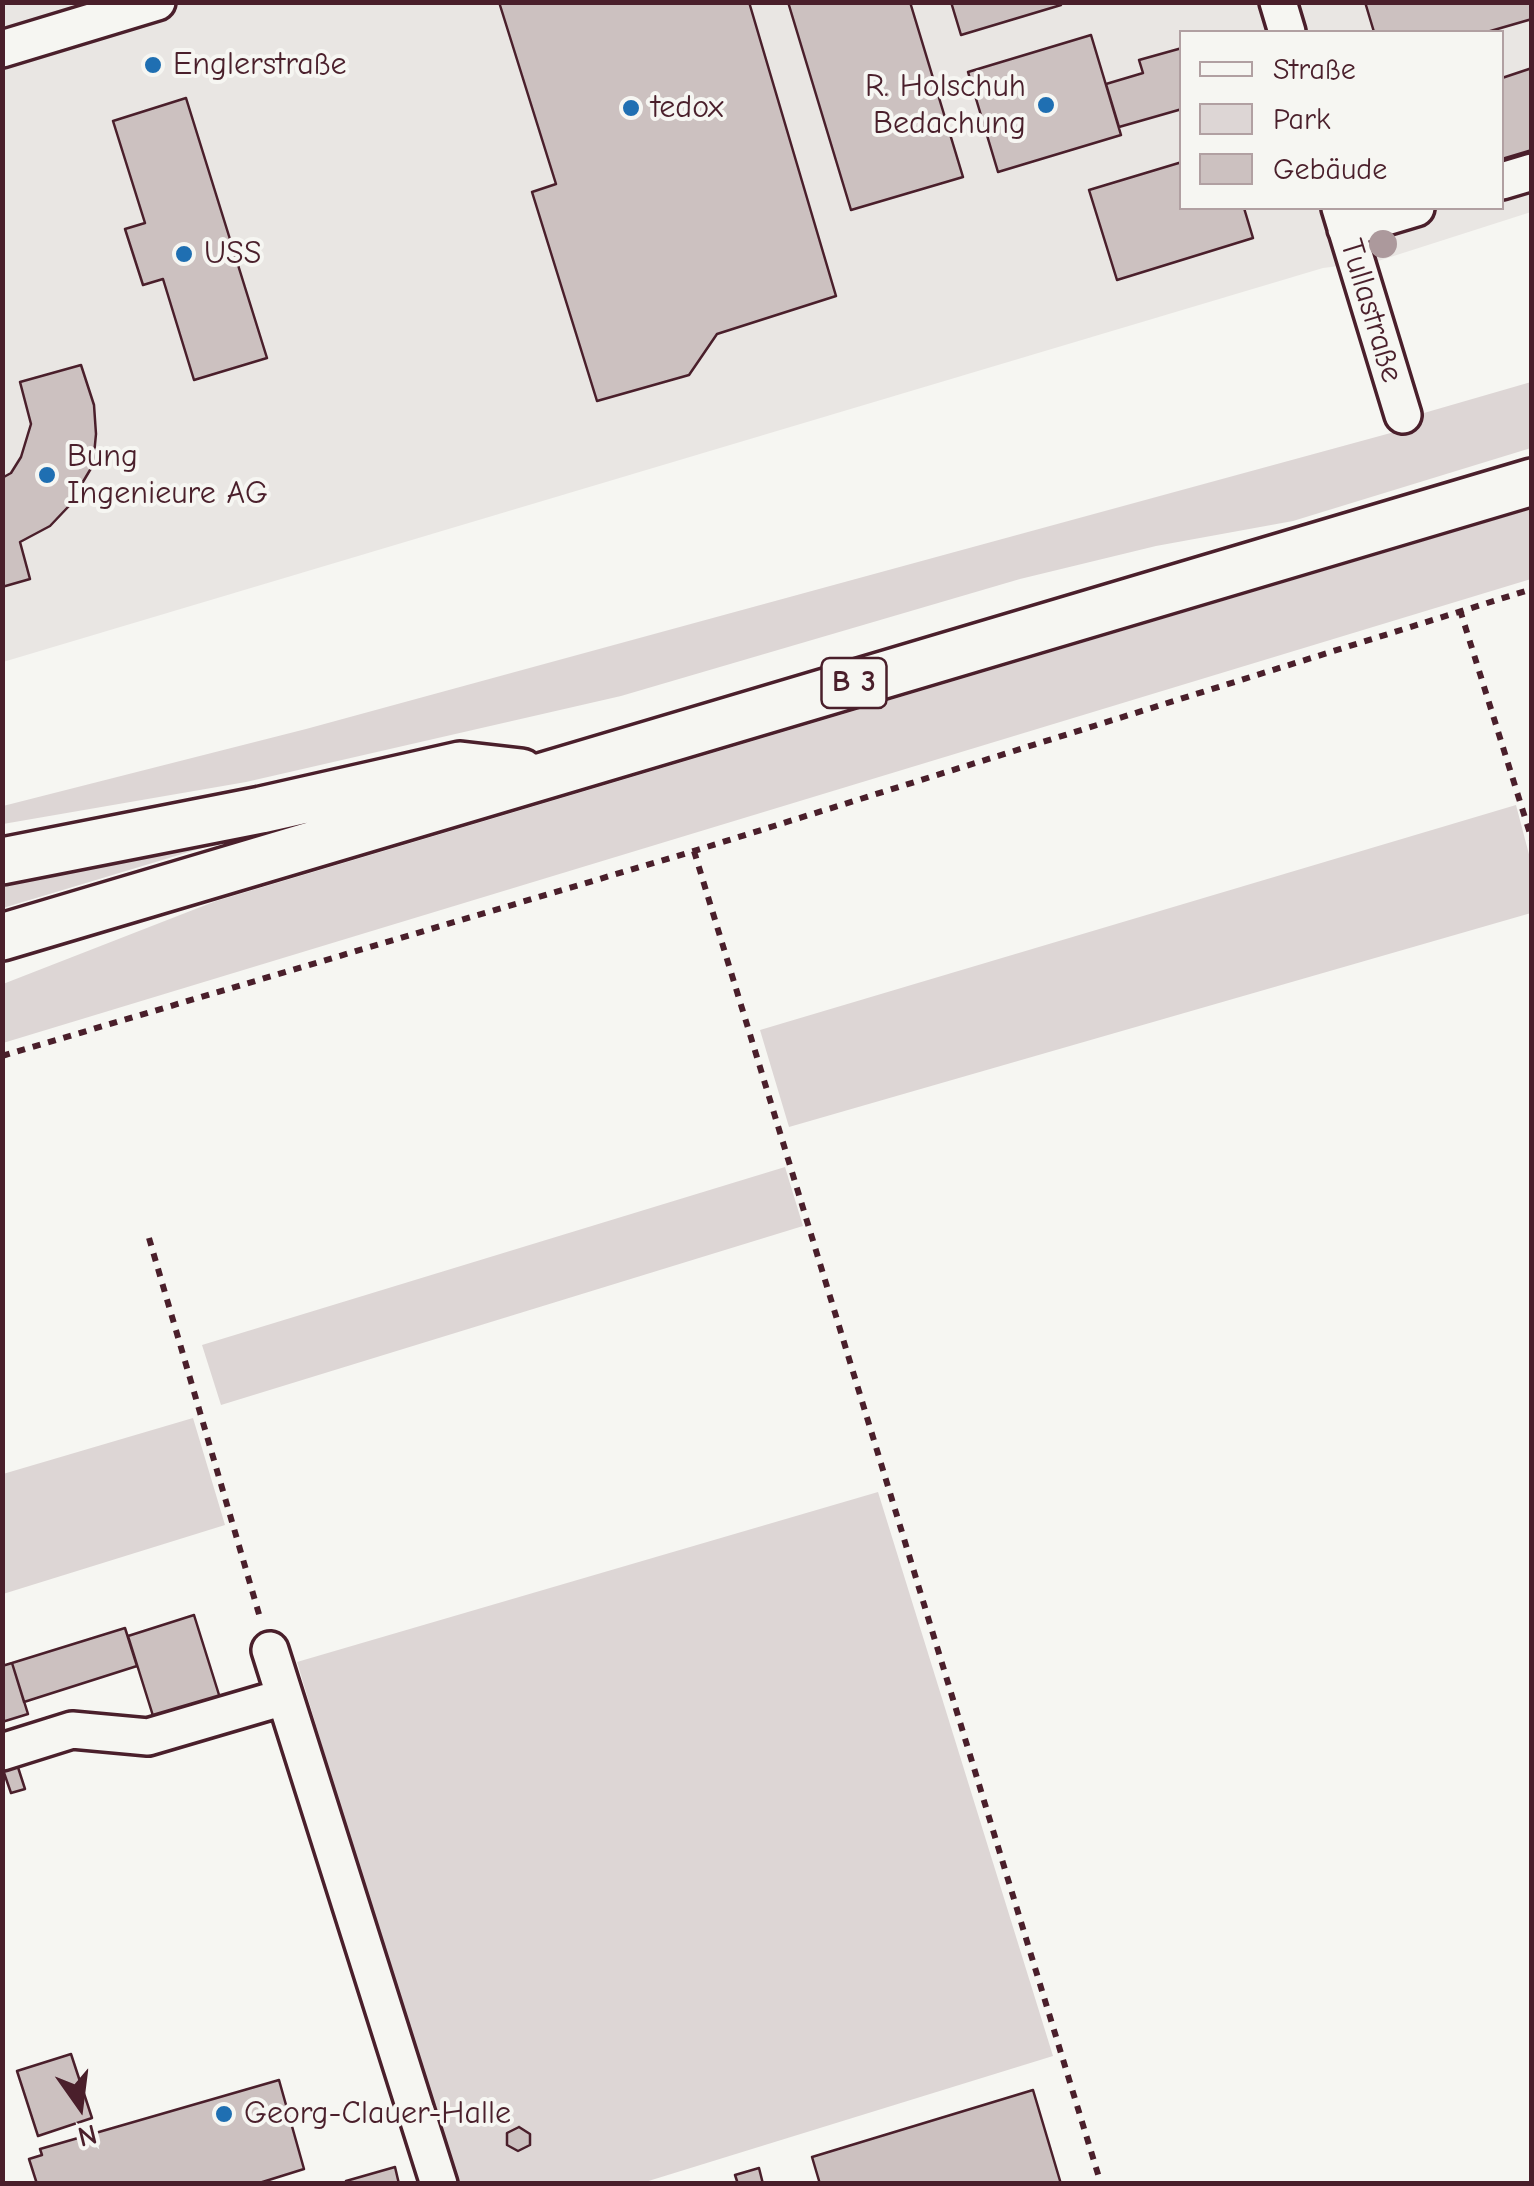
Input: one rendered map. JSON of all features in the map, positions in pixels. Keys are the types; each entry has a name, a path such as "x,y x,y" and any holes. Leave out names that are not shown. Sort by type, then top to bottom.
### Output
{"main road":[{"name":"B 3","path":"2,937 1532,482"},
{"path":"2,862 460,765 542,774"}],"street":[{"path":"2,49 48,18 157,2"},
{"path":"1278,2 1286,30"},
{"path":"1504,180 1532,172"},
{"path":"1343,218 1401,210"},
{"name":"Tullastraße","path":"1343,218 1403,415"},
{"path":"270,1650 439,2184"},
{"path":"2,1752 72,1730 148,1737 284,1697"}],"path":[{"path":"2,1056 694,851 1532,590"},
{"path":"1460,610 1532,840"},
{"path":"694,851 1101,2184"},
{"path":"149,1238 270,1650"}],"shaded area":[{"path":"3,3 1531,3 1531,212 1378,261 1323,268 3,662"}],"green space":[{"path":"1531,382 1531,448 1293,521 1156,546 1020,579 621,696 246,782 3,824 3,806 306,729 1398,431 1417,415"},
{"path":"1531,509 1531,579 3,1043 3,984 216,901"},
{"path":"1516,805 1531,862 1531,913 789,1127 760,1030"},
{"path":"242,836 3,908 3,887"},
{"path":"785,1167 803,1226 221,1405 202,1345"},
{"path":"193,1418 225,1525 3,1594 3,1474"},
{"path":"878,1492 1053,2056 642,2183 453,2183 297,1662"}],"building":[{"path":"499,2 749,2 836,296 717,334 689,375 597,401 532,192 556,184"},
{"path":"788,2 910,2 963,177 851,210"},
{"path":"951,2 1060,2 1061,5 961,35"},
{"path":"1365,2 1532,2 1532,19 1494,30 1373,30"},
{"name":"R. Holschuh Bedachung","path":"1091,35 1121,135 998,172 968,72"},
{"path":"1179,49 1179,110 1119,127 1106,84 1143,73 1139,60"},
{"path":"1532,68 1532,150 1504,158 1504,77"},
{"name":"USS","path":"186,98 267,358 194,380 163,279 143,285 125,229 145,223 113,121"},
{"path":"1179,163 1179,210 1245,210 1253,238 1117,280 1089,190"},
{"name":"Bung Ingenieure AG","path":"81,365 94,405 93,465 68,507 50,526 20,542 30,579 2,587 2,478 11,473 21,457 31,424 20,382"},
{"path":"194,1615 220,1698 154,1719 128,1636"},
{"path":"125,1628 137,1666 24,1702 12,1663"},
{"path":"12,1663 28,1714 2,1722 2,1666"},
{"path":"15,1758 25,1789 11,1793 2,1767"},
{"path":"71,2054 92,2118 38,2136 17,2071"},
{"name":"Georg-Clauer-Halle","path":"279,2080 304,2169 256,2184 37,2184 29,2159 42,2155 40,2149"},
{"path":"1033,2090 1061,2184 820,2184 812,2157"},
{"path":"519,2127 530,2134 530,2145 518,2151 507,2145 507,2133"},
{"path":"395,2167 399,2184 346,2181"},
{"path":"759,2168 763,2184 738,2184 735,2175"}],"place":[{"name":"Englerstraße","path":"153,65"},
{"name":"R. Holschuh Bedachung","path":"1046,105"},
{"name":"tedox","path":"631,108"},
{"name":"USS","path":"184,254"},
{"name":"Bung Ingenieure AG","path":"47,475"},
{"name":"Georg-Clauer-Halle","path":"224,2114"}]}
